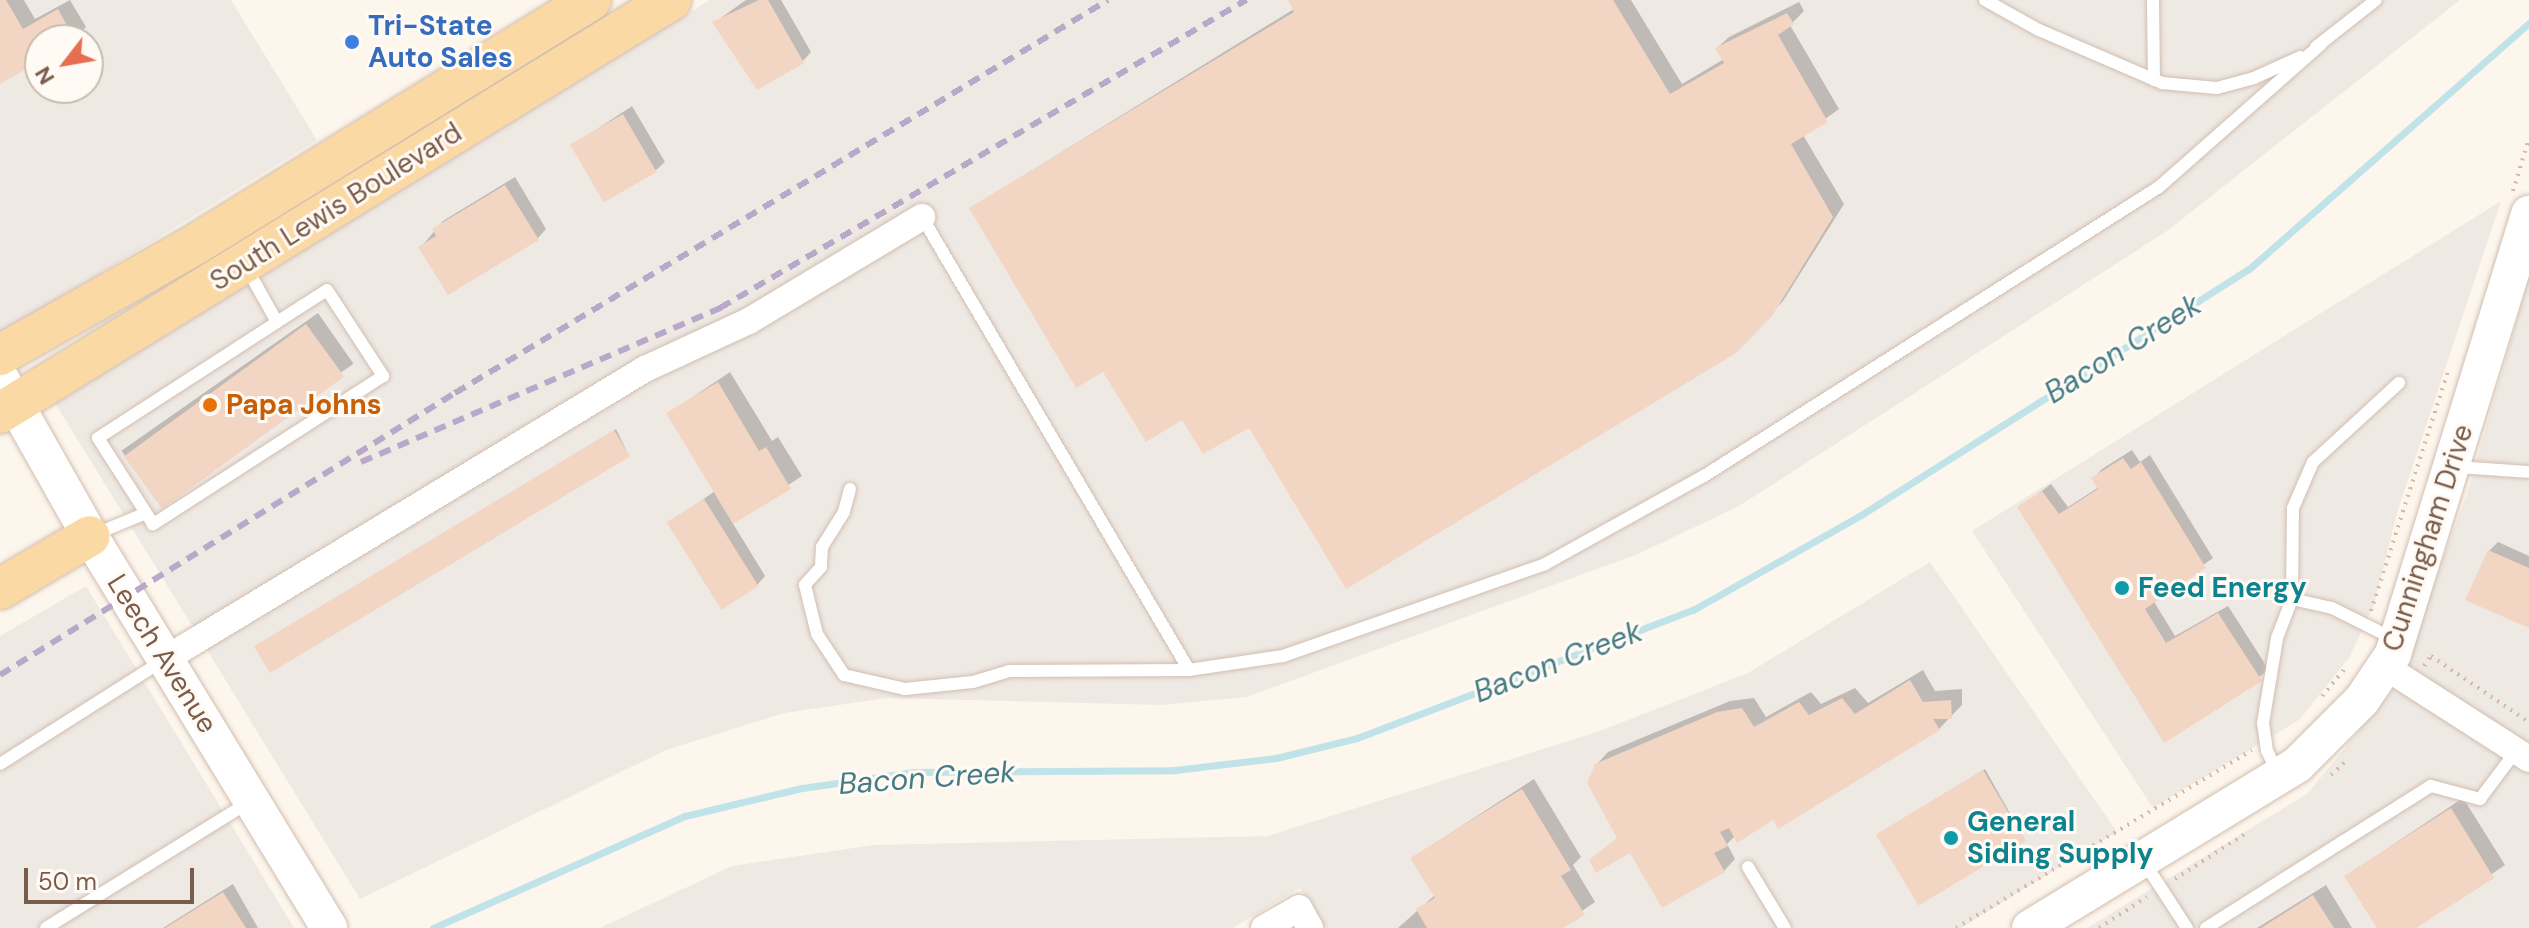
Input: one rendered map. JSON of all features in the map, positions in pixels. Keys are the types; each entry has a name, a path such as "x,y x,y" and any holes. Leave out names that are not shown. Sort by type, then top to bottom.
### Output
{"main road":[{"name":"South Lewis Boulevard","path":"0,355 196,244 591,0"},
{"name":"South Lewis Boulevard","path":"4,405 244,264 671,0"},
{"path":"0,589 90,536"}],"street":[{"name":"Cunningham Drive","path":"2030,928 2279,777 2336,730 2391,653 2453,467 2529,214"},
{"path":"167,658 645,369 749,321 922,217"},
{"name":"Leech Avenue","path":"4,405 167,658 320,915"},
{"path":"2391,653 2522,755"},
{"path":"1264,928 1304,918"}],"lane":[{"path":"1985,0 2154,80 2217,88 2289,64 2321,44"},
{"path":"2153,0 2154,80"},
{"path":"850,489 844,512 822,547 821,567 805,585 817,634 844,675 905,689 973,682 1009,671 1189,670 1283,656 1545,564 1691,483 2159,187 2321,44 2376,0"},
{"path":"922,217 1189,670"},
{"path":"244,264 277,322"},
{"path":"327,290 383,376 153,524 98,438 277,322 327,290"},
{"path":"2279,777 2267,751 2263,723 2277,638 2292,599 2293,508 2313,462 2399,383"},
{"path":"2453,467 2529,472"},
{"path":"90,536 146,513"},
{"path":"2292,599 2332,608 2391,653"},
{"path":"0,764 121,692 167,658"},
{"path":"2206,928 2431,786 2480,799 2522,755"},
{"path":"46,928 252,800"},
{"path":"2142,859 2187,928"},
{"path":"1748,867 1785,928"}],"shaded area":[{"path":"0,0 231,0 317,140 0,335"},
{"path":"710,0 2460,0 2167,231 1739,506 1638,554 1247,697 1161,705 887,698 784,713 666,750 360,899 55,403"},
{"path":"2501,201 2398,510 2374,604 2349,658 2299,720 2153,808 1972,531"},
{"path":"2529,277 2529,928 2087,928 2307,794 2394,689 2466,498"},
{"path":"1930,562 2117,832 1961,928 1325,928 1300,888 1233,928 600,928 732,866 874,845 1268,836 1600,731 1748,673"},
{"path":"86,586 294,928 0,928 0,636"}],"building":[{"path":"0,0 6,0 24,28 24,70 0,84"},
{"path":"759,0 768,0 804,63 757,90 712,22"},
{"path":"1288,0 1613,0 1670,94 1724,63 1715,48 1787,13 1794,24 1778,35 1828,122 1791,144 1833,217 1772,316 1736,353 1346,589 1249,428 1203,454 1182,420 1146,442 1103,372 1076,388 969,208 1294,12"},
{"path":"58,9 66,24 32,24"},
{"path":"623,114 656,172 604,203 570,144"},
{"path":"505,185 539,240 448,295 418,247 436,236 432,229"},
{"path":"306,324 344,377 162,509 124,456"},
{"path":"718,382 759,451 766,447 791,489 733,524 666,413"},
{"path":"614,430 630,457 270,673 254,646"},
{"name":"Feed Energy","path":"2123,458 2131,469 2141,462 2206,568 2145,609 2166,643 2218,613 2262,681 2164,743 2017,507 2042,491 2059,514 2098,489 2091,478"},
{"path":"704,499 759,586 721,610 667,522"},
{"path":"2488,550 2529,568 2529,628 2465,600"},
{"path":"1910,680 1923,702 1951,700 1952,719 1933,719 1940,730 1778,829 1773,820 1737,843 1729,828 1720,832 1728,846 1714,853 1725,872 1662,908 1630,853 1596,873 1589,860 1617,838 1587,783 1595,764 1717,712 1742,708 1754,727 1799,702 1809,715 1842,698 1855,714"},
{"name":"General Siding Supply","path":"1983,770 2026,841 1919,906 1876,834"},
{"path":"1522,789 1571,870 1561,876 1585,915 1563,928 1427,928 1416,909 1435,898 1410,858"},
{"path":"2451,808 2494,878 2416,928 2377,928 2344,876"},
{"path":"223,892 246,928 165,928"},
{"path":"2313,895 2334,928 2261,928"}],"waterway":[{"name":"Bacon Creek","path":"433,928 685,816 802,788 914,772 1175,770 1276,758 1357,738 1693,610 1861,515 2249,269 2529,23"}],"railway":[{"path":"0,675 455,393 1108,0"},
{"path":"361,462 720,308 1246,0"}],"place":[{"name":"Tri-State Auto Sales","path":"352,42"},
{"name":"Papa Johns","path":"210,405"},
{"name":"Feed Energy","path":"2122,588"},
{"name":"General Siding Supply","path":"1951,838"}]}
